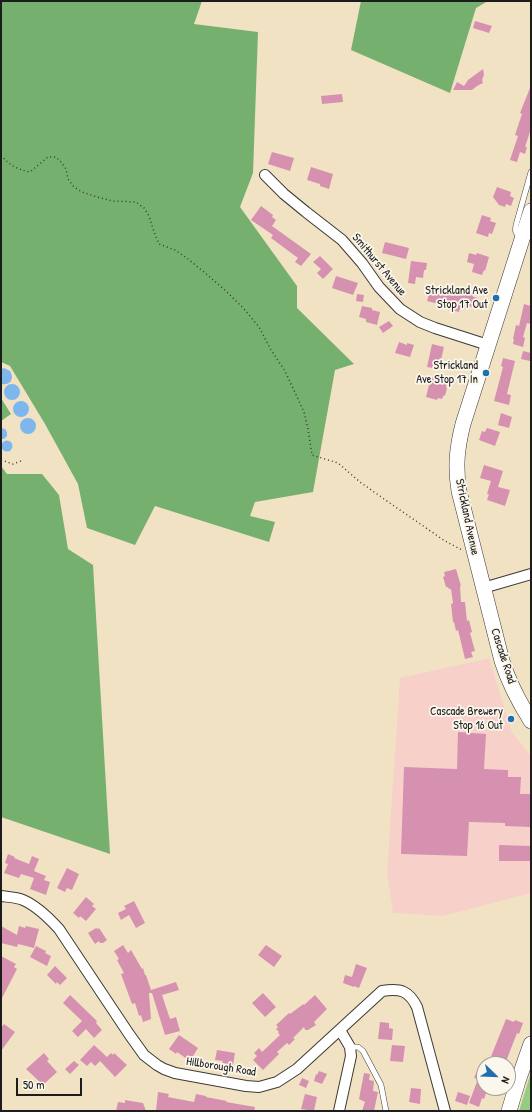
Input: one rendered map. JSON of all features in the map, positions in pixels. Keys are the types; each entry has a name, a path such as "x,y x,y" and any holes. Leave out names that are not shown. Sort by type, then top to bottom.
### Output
{"street":[{"name":"Smithurst Avenue","path":"265,175 284,194 342,240 362,263 379,287 400,309 420,322 488,345"},
{"name":"Strickland Avenue","path":"483,588 459,490 457,458 459,442 463,424 531,211"},
{"path":"483,588 531,574"},
{"name":"Cascade Road","path":"483,588 506,673 516,695 531,721"},
{"name":"Hillborough Road","path":"1,896 22,900 35,907 49,918 59,930 144,1054 155,1064 174,1073 236,1085 259,1087 277,1082 297,1069 382,991 393,989 400,990 408,994 413,999 417,1007 445,1111"},
{"path":"339,1111 351,1056 350,1047 340,1030"},
{"path":"510,1111 518,1081 531,1044"}],"lane":[{"path":"522,238 517,235 515,231 531,172"},
{"path":"350,1047 358,1047 363,1051 381,1086 386,1111"}],"path":[{"path":"1,155 7,162 18,169 30,172 48,157 56,157 66,169 68,179 74,187 82,192 113,201 136,202 144,208 149,216 159,244 175,250 204,272 226,291 259,326 271,350 285,371 304,412 312,455 338,464 384,499 445,541 462,550"},
{"path":"1,460 13,464 21,461"}],"shaded area":[{"path":"489,658 512,732 531,756 531,893 443,916 393,913 387,872 400,678"}],"green space":[{"path":"1,1 202,1 194,24 258,32 253,173 240,207 297,286 297,308 354,364 335,370 313,492 255,502 250,516 275,522 269,542 155,506 135,545 87,528 78,484 45,424 10,366 1,362"},
{"path":"361,1 488,1 476,8 450,93 351,50"},
{"path":"1,398 11,414 1,421"},
{"path":"1,466 7,474 42,474 59,495 68,549 93,565 110,854 1,817"},
{"path":"531,1072 531,1111 519,1111"}],"water":[{"path":"4,368 10,371 12,379 7,384 1,384 1,369"},
{"path":"9,384 15,384 20,389 18,398 15,400 9,400 4,395 4,389"},
{"path":"18,401 24,401 29,406 27,415 24,417 18,417 13,412 13,406"},
{"path":"25,418 31,418 36,423 34,432 31,434 25,434 20,429 20,423"},
{"path":"1,428 5,429 7,432 7,436 4,439 1,439"},
{"path":"5,441 9,441 11,442 11,450 5,451 2,448 2,444"}],"building":[{"path":"475,21 492,26 489,33 473,28"},
{"path":"483,69 483,83 472,90 453,90 457,82 464,86 468,80"},
{"path":"530,88 531,129 525,147 527,147 525,154 520,152 517,162 510,160 518,136 515,135 522,114 520,113"},
{"path":"342,94 343,102 322,104 321,96"},
{"path":"272,152 294,158 290,171 268,164"},
{"path":"311,167 333,174 329,189 320,186 320,184 307,180"},
{"path":"497,187 511,192 510,196 514,198 511,206 506,204 505,207 499,205 493,197"},
{"path":"261,206 273,215 272,217 276,220 272,226 311,254 301,266 295,262 298,258 271,238 273,235 251,220"},
{"path":"482,215 491,218 490,221 496,223 492,234 489,233 488,237 476,233"},
{"path":"385,242 409,248 406,259 382,253"},
{"path":"469,253 476,255 477,253 489,257 485,271 484,270 482,275 472,272 474,264 467,262"},
{"path":"320,256 333,269 323,279 317,273 321,269 313,262"},
{"path":"411,261 427,263 423,278 416,277 415,284 408,283"},
{"path":"336,276 358,283 353,295 332,288"},
{"path":"444,288 460,293 460,290 474,292 473,297 478,298 477,308 467,306 467,309 460,308 459,312 427,301 430,291 442,294"},
{"path":"357,294 364,295 363,302 356,301"},
{"path":"524,304 531,306 531,324 527,323 523,337 525,338 523,347 513,344 513,339 516,325 519,326"},
{"path":"362,306 372,308 372,310 380,312 377,325 366,322 366,319 359,317"},
{"path":"389,321 393,326 383,333 379,327"},
{"path":"399,342 407,345 407,343 414,345 410,357 395,353"},
{"path":"432,344 444,347 439,369 427,367"},
{"path":"523,351 531,353 530,361 521,359"},
{"path":"503,358 515,361 507,394 511,395 509,405 494,401 503,367 501,366"},
{"path":"431,377 447,381 445,396 444,395 442,399 438,398 437,400 426,397"},
{"path":"501,413 512,417 509,428 498,425"},
{"path":"487,428 500,432 495,446 479,440 482,431 485,432"},
{"path":"484,465 503,471 498,487 510,490 505,506 487,500 489,494 487,494 491,481 480,478"},
{"path":"456,569 461,586 461,602 465,602 467,621 469,620 472,632 470,633 475,651 471,652 473,657 465,659 458,630 456,631 453,622 451,589 446,587 443,577 445,576 444,572"},
{"path":"458,732 486,734 484,769 508,770 508,777 521,777 520,794 531,794 531,827 505,826 505,823 469,822 467,856 401,854 404,767 457,769"},
{"path":"499,845 531,846 531,861 499,861"},
{"path":"8,854 29,864 32,856 39,859 34,871 46,876 44,880 50,882 46,895 30,889 34,878 21,874 19,878 4,873 8,864 5,863"},
{"path":"67,868 79,874 72,890 67,888 65,892 57,888"},
{"path":"86,897 94,904 92,906 96,909 86,921 73,913"},
{"path":"134,901 145,923 136,928 129,915 121,920 118,913 126,909 124,906"},
{"path":"1,926 17,935 19,926 39,929 34,948 18,944 17,947 1,943"},
{"path":"96,928 99,928 107,940 103,943 100,943 99,941 95,944 88,933"},
{"path":"123,945 128,953 131,950 142,969 143,968 151,990 176,982 179,990 162,995 170,1019 176,1017 180,1031 165,1035 152,993 149,993 151,1019 143,1022 141,1015 139,1016 135,1003 132,1004 121,974 124,973 117,960 119,959 114,951"},
{"path":"266,945 282,956 274,967 258,955"},
{"path":"36,946 46,951 45,953 51,956 47,966 30,957"},
{"path":"1,956 16,964 14,967 17,969 1,1000"},
{"path":"356,964 367,968 359,988 343,983 345,975 352,977"},
{"path":"55,966 67,978 60,985 57,982 56,984 47,975"},
{"path":"263,993 276,1007 265,1017 252,1003"},
{"path":"70,995 97,1021 96,1023 102,1030 94,1038 86,1029 78,1037 72,1031 82,1021 63,1003"},
{"path":"315,995 327,1009 314,1022 316,1025 308,1030 305,1030 304,1027 293,1038 295,1039 289,1045 287,1043 277,1052 279,1054 263,1070 253,1060 257,1056 254,1053 259,1048 262,1052 280,1035 276,1029 278,1027 276,1025 289,1013 290,1014 304,1005"},
{"path":"506,1019 523,1023 519,1034 517,1033 508,1056 491,1056"},
{"path":"380,1022 389,1023 389,1028 393,1029 392,1040 378,1039"},
{"path":"4,1024 15,1032 1,1051 1,1028"},
{"path":"179,1035 198,1048 190,1061 177,1052 176,1054 169,1049"},
{"path":"94,1045 107,1057 111,1053 113,1055 114,1053 127,1065 115,1077 100,1061 95,1066 91,1062 87,1066 80,1060"},
{"path":"392,1045 405,1046 403,1062 390,1061"},
{"path":"217,1050 235,1053 233,1065 215,1060"},
{"path":"44,1053 49,1059 47,1061 57,1072 43,1085 26,1069"},
{"path":"74,1061 79,1065 70,1074 65,1069"},
{"path":"319,1071 327,1074 322,1084 314,1081 316,1074 317,1075"},
{"path":"364,1073 370,1074 369,1080 374,1081 373,1091 378,1092 374,1111 362,1111 365,1102 359,1099"},
{"path":"302,1078 309,1081 306,1088 299,1085"},
{"path":"476,1084 476,1096 485,1096 484,1099 482,1098 479,1107 469,1103"},
{"path":"411,1088 421,1089 420,1104 409,1102"},
{"path":"158,1092 169,1094 168,1097 194,1102 196,1094 227,1101 226,1102 255,1107 254,1111 156,1111"},
{"path":"458,1092 470,1096 467,1105 455,1101"},
{"path":"305,1094 317,1097 314,1111 301,1109"},
{"path":"125,1100 143,1103 146,1111 116,1111 118,1102 125,1103"}],"place":[{"name":"Strickland Ave Stop 17 Out","path":"496,298"},
{"name":"Strickland Ave Stop 17 In","path":"486,373"},
{"name":"Cascade Brewery Stop 16 Out","path":"511,719"}]}
